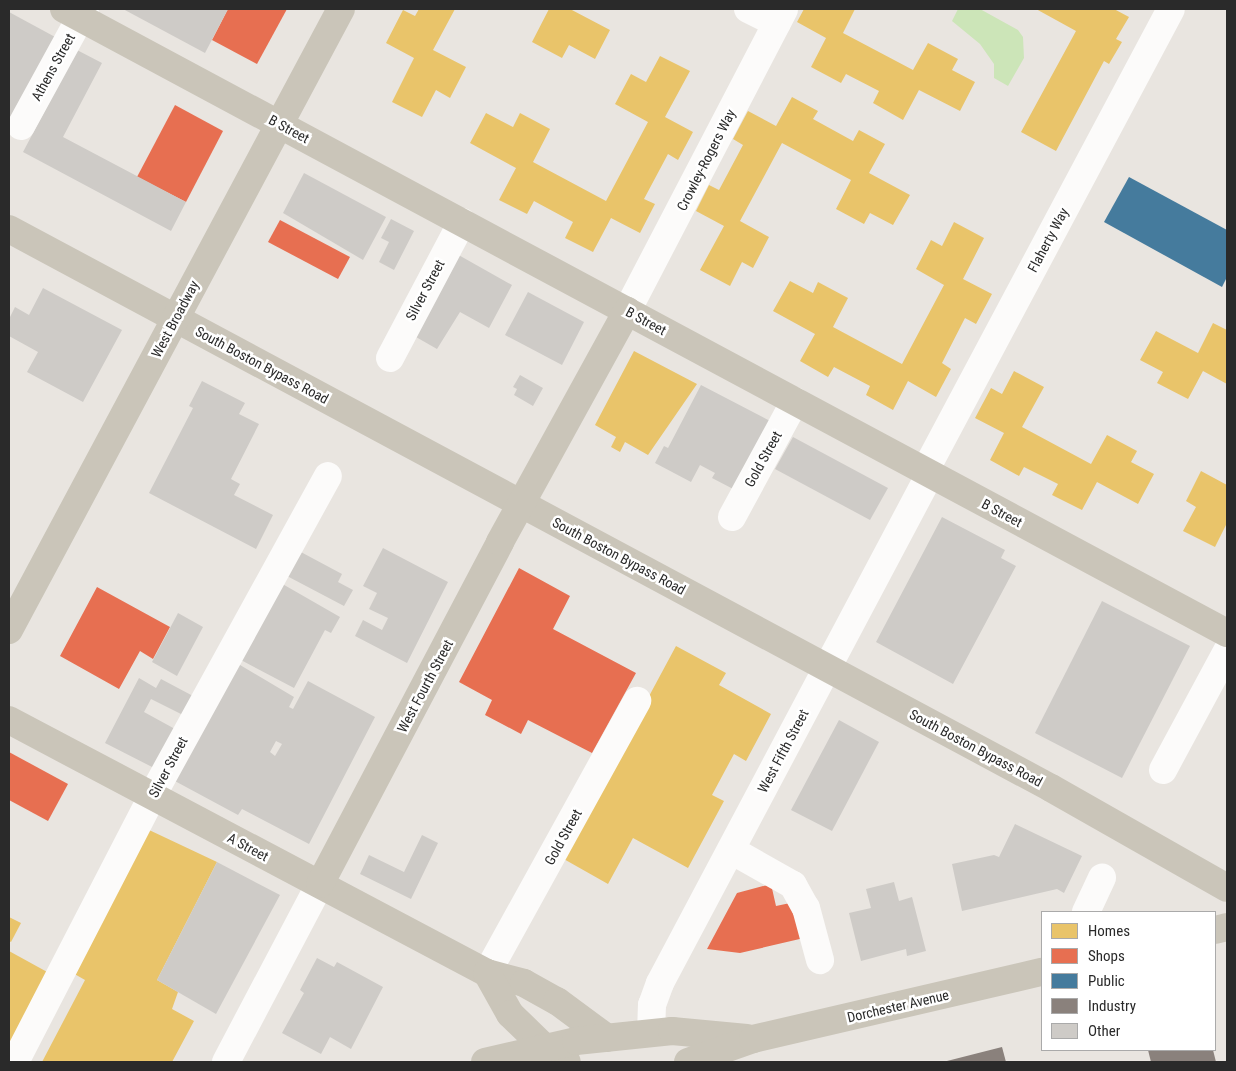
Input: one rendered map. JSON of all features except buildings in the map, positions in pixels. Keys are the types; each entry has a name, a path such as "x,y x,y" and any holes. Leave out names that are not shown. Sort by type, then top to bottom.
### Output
{"main road":[{"name":"West Broadway","path":"9,630 341,9"},
{"name":"B Street","path":"76,11 279,124 1227,633"},
{"name":"South Boston Bypass Road","path":"9,229 1051,788 1227,888"},
{"name":"West Fourth Street","path":"320,884 500,542 627,311"},
{"name":"A Street","path":"9,720 487,973 515,979 557,1001 607,1038"},
{"name":"Dorchester Avenue","path":"688,1062 753,1039 1041,972"},
{"path":"487,973 510,1014 544,1047 567,1062"},
{"name":"Dorchester Avenue","path":"485,1062 544,1047 651,1033 681,1031 753,1039"}],"street":[{"path":"748,9 780,16"},
{"name":"Flaherty Way","path":"928,473 1171,9"},
{"name":"Athens Street","path":"21,126 76,11"},
{"name":"Crowley-Rogers Way","path":"627,311 780,16"},
{"name":"Silver Street","path":"390,358 462,222"},
{"name":"Gold Street","path":"732,517 795,402"},
{"name":"West Fifth Street","path":"651,1033 656,990 928,473"},
{"name":"Silver Street","path":"15,1062 152,796 328,476"},
{"path":"1163,770 1227,651"},
{"name":"Gold Street","path":"487,973 637,701"},
{"path":"731,850 792,886 806,908 820,960"},
{"path":"1086,911 1102,878"},
{"name":"West Fourth Street","path":"226,1062 320,884"}],"green space":[{"path":"958,9 980,9 1018,30 1023,37 1024,58 1008,86 994,78 994,64 980,44 952,21"}]}
